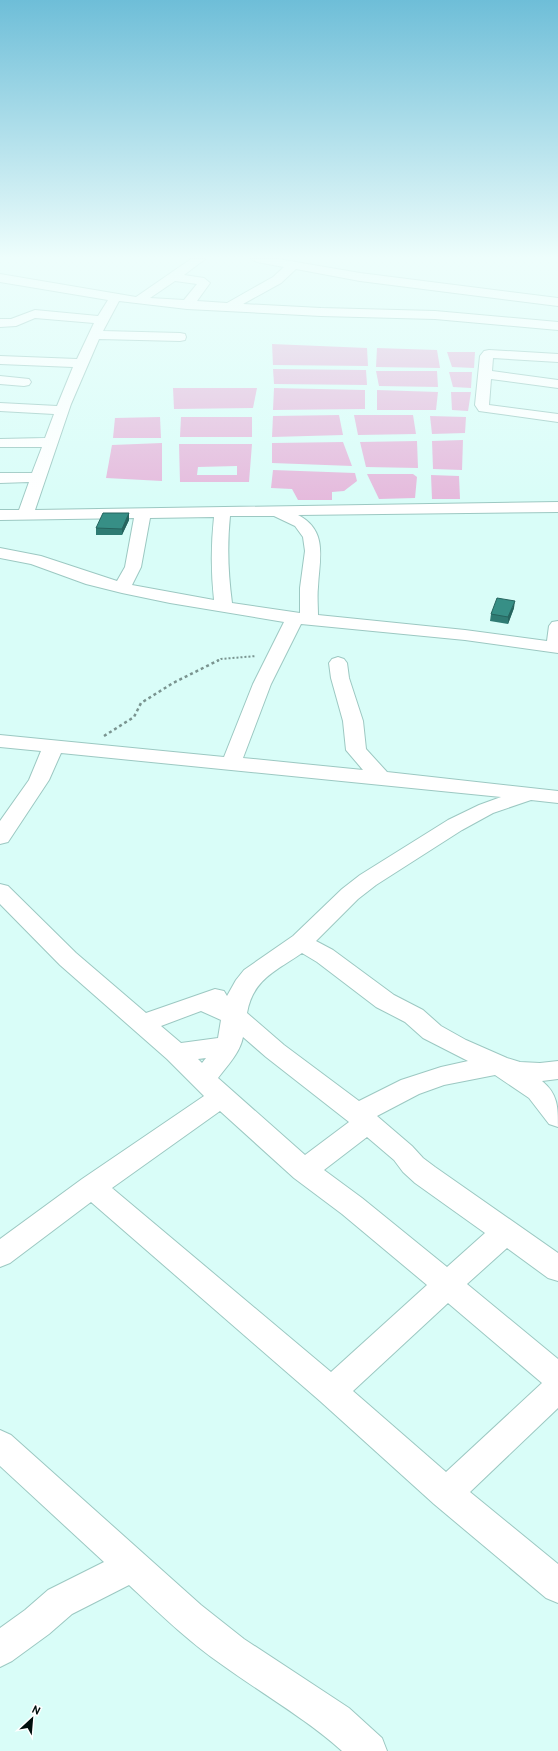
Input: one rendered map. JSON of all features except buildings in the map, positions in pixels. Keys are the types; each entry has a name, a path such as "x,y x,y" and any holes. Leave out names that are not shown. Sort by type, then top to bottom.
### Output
{"street":[{"path":"26,514 61,410 91,341"},
{"path":"558,358 493,353 487,356 482,405 484,408 558,418"},
{"path":"0,360 81,363"},
{"path":"486,374 558,384"},
{"path":"0,380 24,382"},
{"path":"0,407 61,410"},
{"path":"0,443 50,442"},
{"path":"0,478 38,477"},
{"path":"0,515 558,507"},
{"path":"223,512 219,544 220,578 224,606"},
{"path":"231,764 257,695 276,656 302,618 309,588 313,551 311,537 301,523 279,512"},
{"path":"122,588 133,567 143,513"},
{"path":"0,554 35,560 92,580 122,588 302,618 465,635 556,648 558,626"},
{"path":"338,663 340,678 353,721 356,750 381,778"},
{"path":"0,741 80,750 381,778 558,797"},
{"path":"0,837 39,780 53,747"},
{"path":"468,787 486,809"},
{"path":"0,1255 92,1186 212,1089 229,1045 237,1000 244,986 252,976 301,942 344,899 368,880 455,825 486,809 528,794"},
{"path":"0,891 68,959 176,1053 212,1089 304,1170 352,1206 558,1377"},
{"path":"301,942 324,956 385,1001 414,1016 432,1032 457,1046 499,1065 520,1071 540,1072 558,1070"},
{"path":"142,1024 244,986"},
{"path":"202,1002 235,1016 275,1051 403,1153 413,1165 425,1175 558,1269"},
{"path":"176,1053 229,1045"},
{"path":"304,1170 362,1119 410,1087 441,1076 499,1065 538,1091 558,1117"},
{"path":"92,1186 331,1390 446,1493 558,1586"},
{"path":"331,1390 505,1232"},
{"path":"446,1493 558,1388"},
{"path":"0,1445 188,1616 232,1651 336,1721 369,1751"},
{"path":"0,1649 37,1622 60,1602 132,1566"}],"path":[{"path":"80,750 134,717 140,703 150,696 209,664 221,659 245,656 276,656"}],"shaded area":[{"path":"272,344 367,348 368,366 273,365"},
{"path":"377,348 437,350 440,368 376,367"},
{"path":"447,352 475,352 474,368 452,367"},
{"path":"273,369 366,370 367,385 274,384"},
{"path":"376,371 437,371 438,387 379,386"},
{"path":"449,372 472,372 471,388 453,387"},
{"path":"173,388 257,388 253,408 174,409"},
{"path":"274,388 365,390 365,409 273,410"},
{"path":"377,390 438,392 436,410 377,410"},
{"path":"451,392 471,392 468,411 452,410"},
{"path":"339,415 343,435 272,437 273,416"},
{"path":"354,415 413,415 416,434 358,435"},
{"path":"430,416 466,417 465,433 432,434"},
{"path":"160,417 161,438 113,438 115,418"},
{"path":"181,417 252,417 252,437 180,437"},
{"path":"463,440 462,470 433,469 432,441"},
{"path":"417,441 418,468 366,467 360,442"},
{"path":"343,442 352,466 272,463 272,443"},
{"path":"162,443 162,481 106,478 112,445"},
{"path":"179,444 252,444 249,482 180,482","holes":["237,466 237,475 197,475 198,467"]},
{"path":"273,470 355,473 357,481 344,491 332,492 332,500 298,500 292,489 271,488"},
{"path":"367,474 413,474 417,477 415,498 379,499"},
{"path":"431,475 459,476 460,499 432,499"}]}
